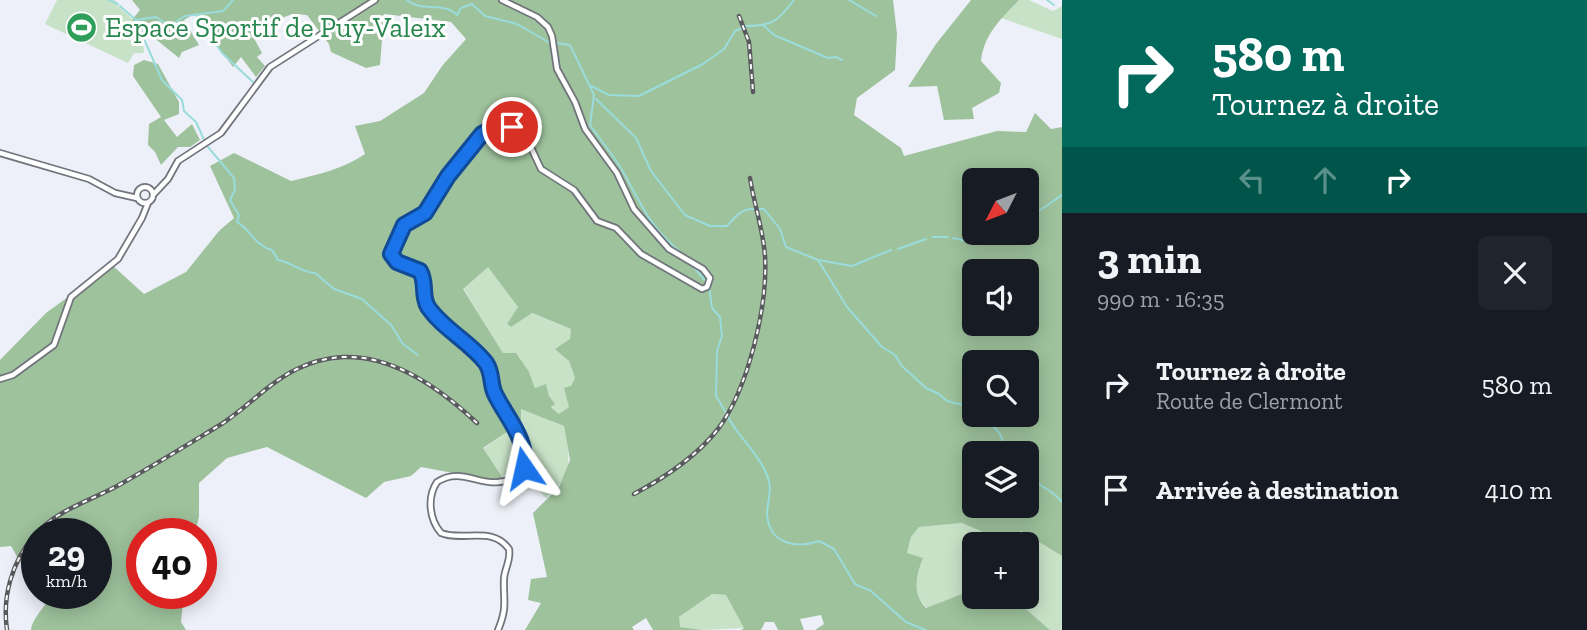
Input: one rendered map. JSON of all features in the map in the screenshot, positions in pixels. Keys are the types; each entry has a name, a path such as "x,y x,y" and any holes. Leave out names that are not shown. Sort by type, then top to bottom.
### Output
{"street":[{"path":"0,379 17,372 53,347 59,338 72,296 118,259 148,203 178,161 221,133 270,67 375,0"},
{"path":"498,630 506,607 504,576 509,550 499,540 490,537 441,533 431,515 432,490 440,479 463,477 498,484 517,476 524,468 517,431 495,396 488,367 459,336 440,322 427,305 424,296 425,282 420,271 397,262 391,254 404,225 425,213 448,176 487,130 504,125 520,133 531,145 541,169 573,190 597,221 616,228 641,254 696,287 708,285 708,273 668,249 643,221 630,202 617,173 587,134 575,102 556,69 551,32 541,19 502,0"},
{"path":"0,153 89,179 148,203"},
{"path":"142,218 138,197 142,188 150,189 164,184"},
{"path":"150,189 153,195"}],"green space":[{"path":"57,0 115,0 142,28 144,53 134,53 128,63 45,24"},
{"path":"132,0 893,0 897,34 895,70 857,98 854,115 901,148 904,156 997,131 1026,132 1035,113 1051,129 1062,127 1062,556 1039,542 1039,532 983,532 962,523 919,527 911,537 907,553 923,558 917,590 926,608 962,594 962,609 1026,609 1050,630 815,630 824,624 821,615 800,619 804,630 778,630 774,622 765,622 761,630 741,630 744,628 726,595 712,594 679,617 680,627 703,630 653,630 646,618 632,627 634,630 525,630 541,603 528,600 531,579 547,577 533,513 559,487 570,460 564,426 521,409 521,430 507,432 483,448 502,477 496,481 421,467 411,476 384,482 366,498 267,447 227,458 199,483 199,518 126,518 126,609 182,609 181,622 186,630 31,630 42,609 112,609 112,518 21,518 21,564 11,546 0,547 0,360 46,313 112,265 144,294 186,272 219,231 234,218 210,166 234,153 291,181 348,164 365,154 355,126 380,121 424,93 442,66 466,39 451,22 384,14 380,65 366,68 331,52 329,44 307,15 293,14 249,29 262,53 257,57 265,66 256,77 241,57 233,67 194,14 184,20 199,45 182,52 179,58 132,20 140,10","holes":["488,267 518,307 507,324 511,327 532,313 571,329 570,339 555,349 569,361 575,378 571,386 564,388 569,407 559,414 551,407 555,404 549,396 546,384 535,388 529,372 516,353 503,353 463,289"]},
{"path":"971,0 1019,0 994,27 983,51 981,61 1001,83 999,93 972,108 974,119 944,120 937,86 908,87 936,44"},
{"path":"1019,0 1029,0 1053,11 1062,6 1062,39 1001,18"},
{"path":"144,60 158,64 179,102 179,114 164,120 177,137 192,124 200,140 190,147 178,147 161,165 148,145 149,124 161,117 133,76 134,65"},
{"path":"488,266 518,307 507,324 511,327 531,313 571,329 570,339 561,352 569,361 575,378 571,386 570,407 559,414 551,406 546,385 535,388 529,372 503,353 463,288"},
{"path":"520,409 564,426 568,448 566,473 546,498 517,468 502,477 483,449 507,432"},
{"path":"962,523 983,532 962,532 962,594 927,608 917,590 923,558 907,554 911,537 919,527"},
{"path":"1039,542 1062,556 1062,630 1050,630 1026,609 1039,609"},
{"path":"711,594 726,595 745,628 703,630 679,627 679,617"}],"waterway":[{"path":"109,0 118,4"},
{"path":"120,6 136,20 156,17 169,26 185,16 223,11 233,0"},
{"path":"407,0 419,6 445,9 457,15 461,8 472,4 485,16 517,24 550,43"},
{"path":"745,26 774,21 794,0"},
{"path":"849,0 876,16"},
{"path":"1047,0 1054,5"},
{"path":"196,14 222,53 255,84"},
{"path":"763,25 774,35 828,58 836,57 842,60"},
{"path":"143,27 144,39 162,80 182,100 184,111 196,122 205,142"},
{"path":"591,86 609,95 639,96 703,64 724,49 735,31 742,28"},
{"path":"556,43 570,45 594,95 590,125 621,168 650,220 687,258"},
{"path":"596,99 636,138 651,171 685,215 710,226 727,226 742,212 754,209"},
{"path":"208,147 234,178 235,190 230,200 239,215 237,222 261,245 272,250 278,260 315,273 334,289 362,299 391,325 403,344 418,355"},
{"path":"1040,210 1062,195"},
{"path":"759,209 764,209 780,229 786,247 818,260 852,266 891,250"},
{"path":"933,237 948,237"},
{"path":"953,238 962,240"},
{"path":"898,249 926,239"},
{"path":"818,260 847,307 882,347 895,355 902,366 926,388 947,401 962,405"},
{"path":"692,265 706,282"},
{"path":"709,287 712,308 720,317 722,336 717,351 716,396 726,413"},
{"path":"728,417 766,473 770,489 767,514 769,524 778,538 793,544 819,541 834,549 855,584 871,591 906,622 925,630"},
{"path":"994,427 1003,441"},
{"path":"1039,484 1062,502"}],"railway":[{"path":"739,16 749,42 753,92"},
{"path":"634,494 679,466 710,439 729,412 747,370 759,322 765,276 764,246 750,178"},
{"path":"7,630 6,605 14,568 26,546 43,527 52,519 119,485 220,425 277,381 302,367 343,357 380,362 398,368 432,387 477,423"}],"place":[{"name":"Espace Sportif de Puy-Valeix","path":"82,27"}],"route":[{"path":"512,127 493,126 482,134 473,149 448,176 425,213 404,225 391,254 397,262 416,267 420,271 425,282 424,296 427,305 440,322 459,336 488,367 495,396 510,415 517,431 524,468"}]}
